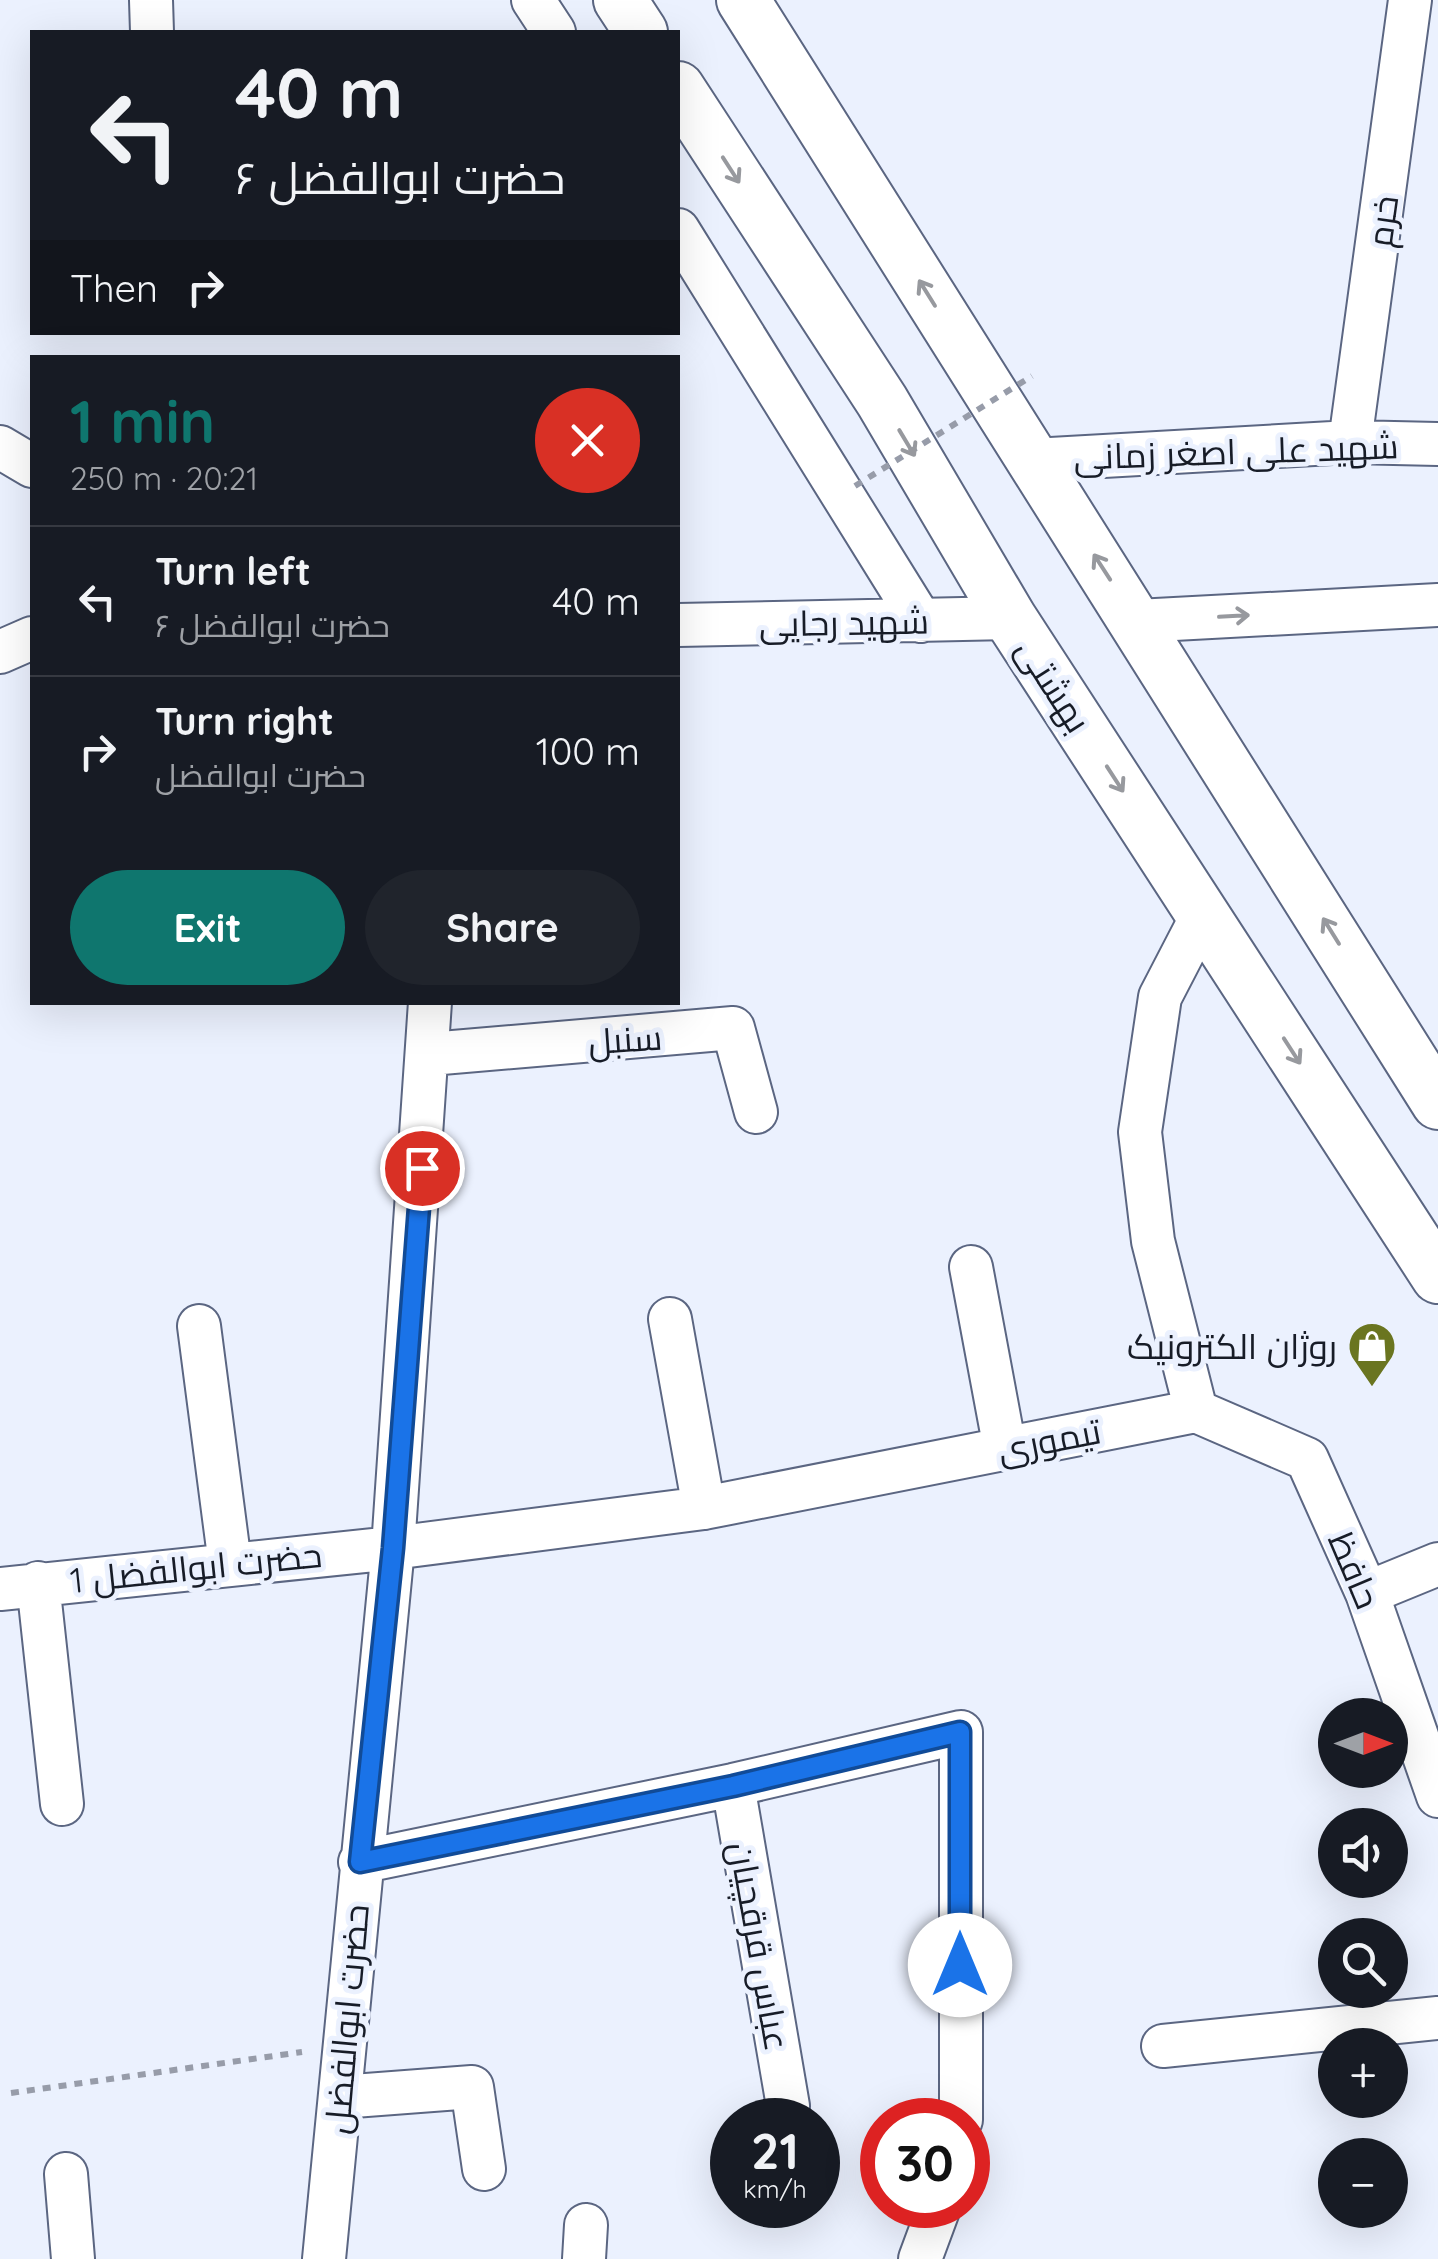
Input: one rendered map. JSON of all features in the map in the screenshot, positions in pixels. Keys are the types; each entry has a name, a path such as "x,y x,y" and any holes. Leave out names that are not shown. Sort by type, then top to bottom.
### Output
{"main road":[{"path":"620,0 640,30"},
{"path":"743,0 1438,1102"},
{"name":"بهشتی","path":"680,91 882,401 1010,618 1438,1277"}],"street":[{"path":"150,0 152,30"},
{"path":"533,0 553,30"},
{"name":"خرم","path":"1350,442 1421,58 1410,0"},
{"path":"680,233 921,620"},
{"name":"شهید علی اصغر زمانی","path":"1033,460 1350,442 1438,444"},
{"path":"0,447 30,465"},
{"path":"1137,621 1438,606"},
{"name":"شهید رجایی","path":"680,626 1010,618"},
{"path":"0,652 30,639"},
{"path":"1196,1411 1153,1241 1140,1132 1160,997 1203,914"},
{"name":"حضرت ابوالفضل","path":"324,2259 393,1548 430,1054 430,1005"},
{"name":"سنبل","path":"430,1054 733,1028 756,1112"},
{"path":"971,1266 1005,1448"},
{"path":"670,1319 704,1508"},
{"path":"198,1326 230,1564"},
{"name":"تیموری","path":"393,1548 704,1508 1196,1411"},
{"name":"حافظ","path":"1196,1411 1306,1459 1367,1593 1438,1796"},
{"name":"حضرت ابوالفضل 1","path":"19,1586 393,1548"},
{"path":"1367,1593 1438,1564"},
{"path":"19,1586 62,1804"},
{"path":"360,1862 733,1786 960,1732 960,2098"},
{"name":"عباس قرقچیان","path":"733,1786 787,2098"},
{"path":"1163,2046 1438,2018"},
{"path":"340,2097 472,2087 484,2169"},
{"path":"66,2174 73,2259"},
{"path":"920,2259 931,2228"}],"path":[{"path":"855,486 1032,376"},
{"path":"12,2093 345,2046"}],"place":[{"name":"روژان الکترونیک","path":"1372,1388"}],"route":[{"path":"422,1168 393,1548 360,1862 733,1786 960,1732 960,1965"}]}
